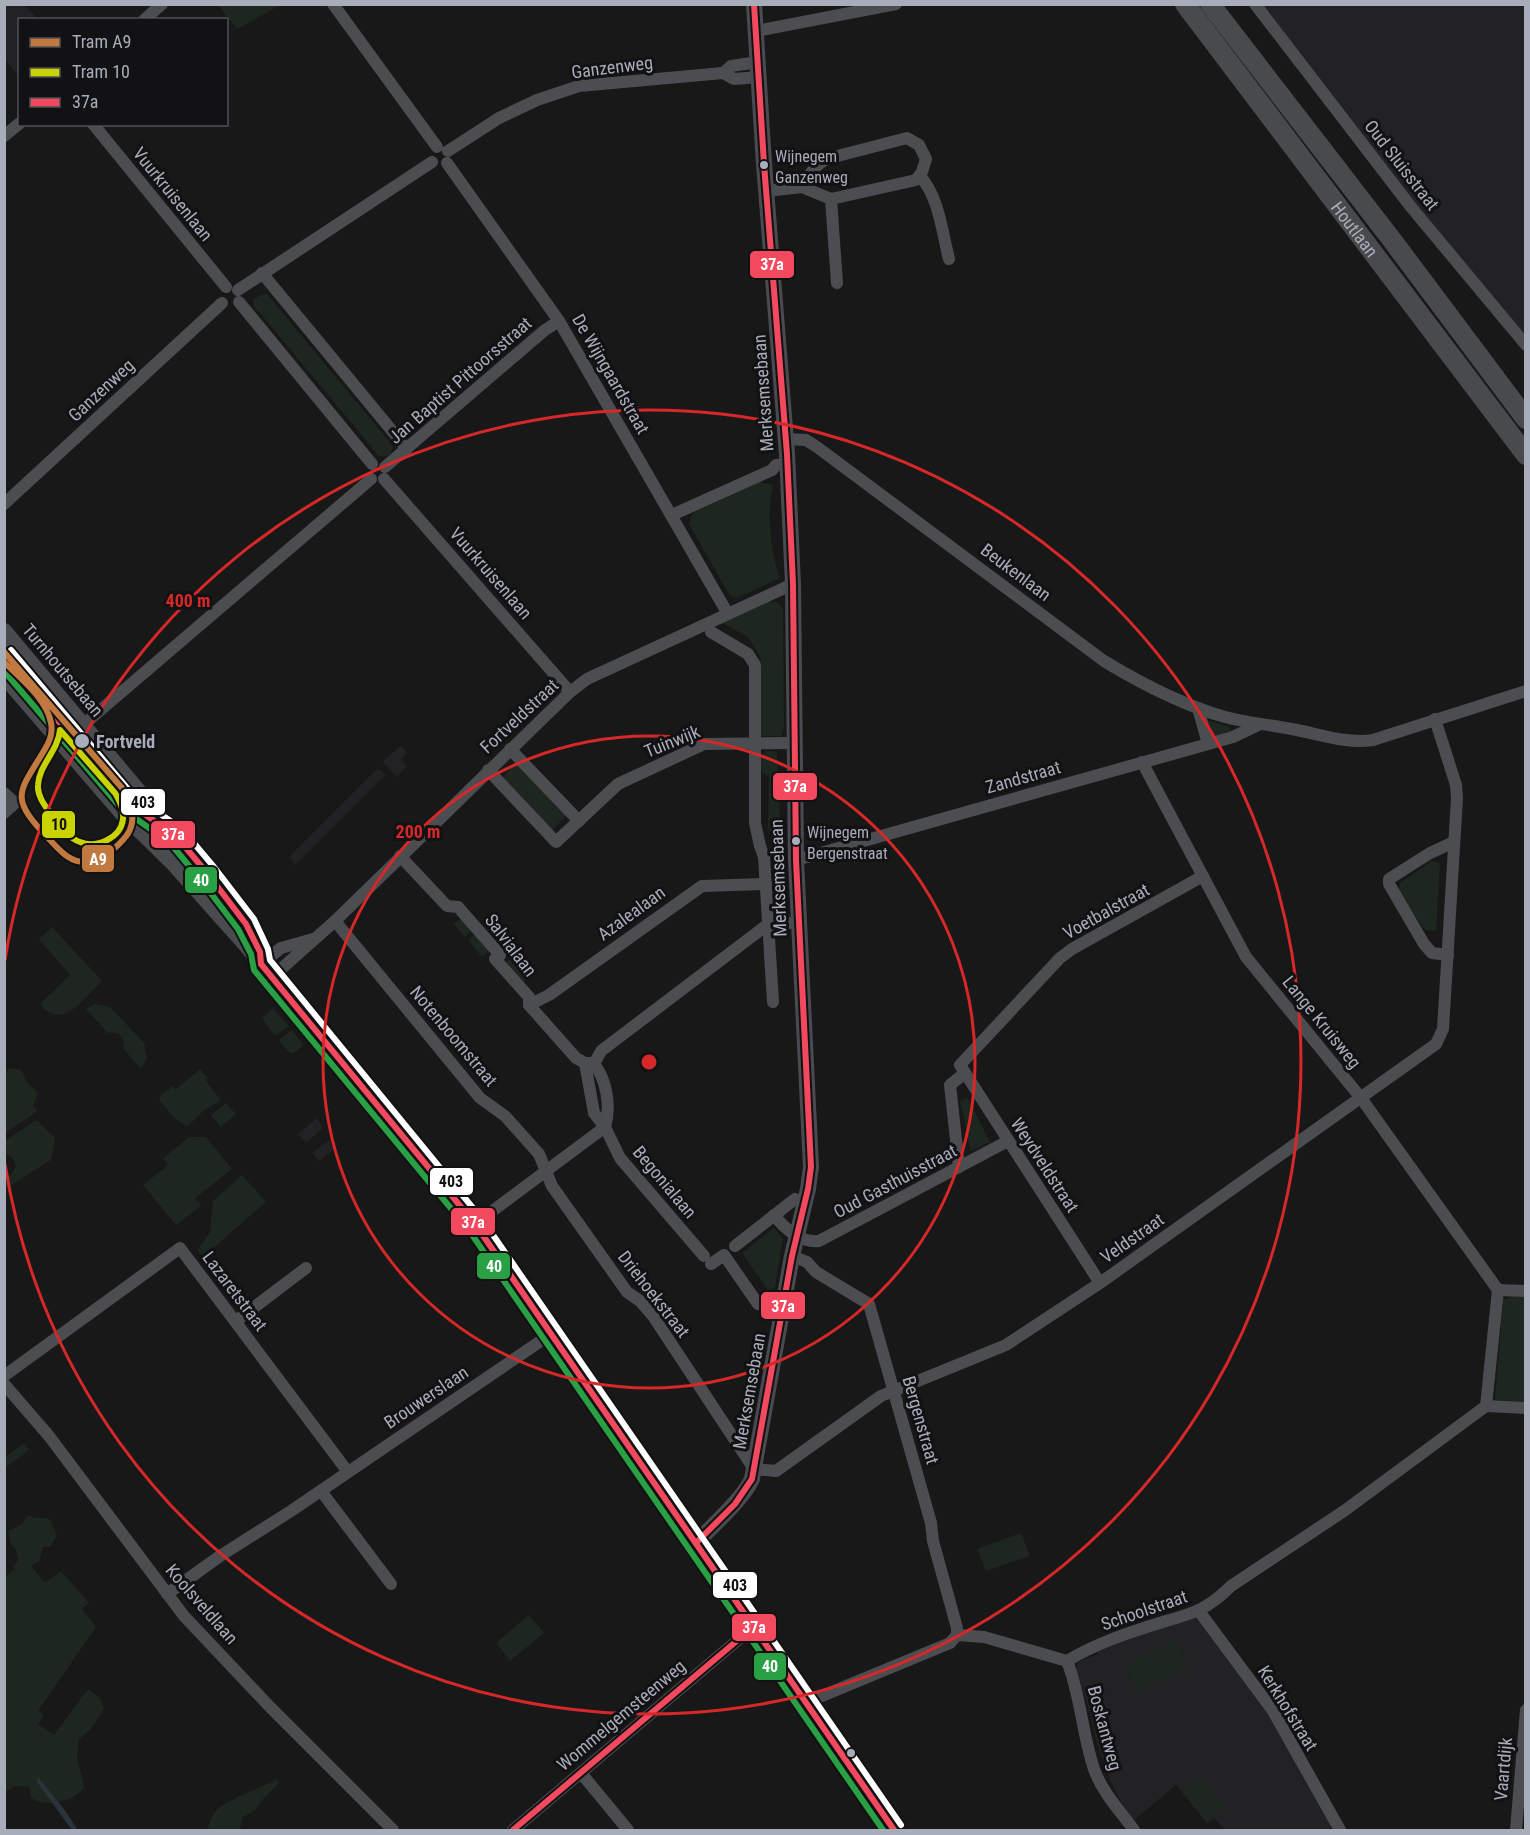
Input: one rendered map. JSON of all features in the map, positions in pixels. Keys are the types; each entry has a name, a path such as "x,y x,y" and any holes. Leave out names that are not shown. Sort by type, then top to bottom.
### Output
{"main road":[{"name":"Merksemsebaan","path":"696,1543 749,1486 811,1167 796,860 793,584 788,464 766,191 754,4"},
{"name":"Houtlaan","path":"1185,4 1526,455"},
{"name":"Houtlaan","path":"1210,4 1392,240 1526,419"},
{"path":"1226,4 1242,46"},
{"name":"Turnhoutsebaan","path":"4,631 207,873 246,924 266,970"},
{"name":"Turnhoutsebaan","path":"4,676 118,808 172,862 266,970 475,1224 696,1543 752,1628 894,1830"},
{"path":"192,886 207,873"}],"street":[{"path":"146,18 162,4"},
{"name":"De Wijngaardstraat","path":"333,4 444,154 559,321 728,614"},
{"path":"756,31 896,4"},
{"name":"Oud Sluisstraat","path":"1255,4 1411,207 1526,345"},
{"name":"Ganzenweg","path":"444,154 499,118 537,100 579,86 723,73 731,66 759,69"},
{"path":"4,136 18,125"},
{"name":"Vuurkruisenlaan","path":"95,126 372,464"},
{"path":"766,191 802,187 831,199 916,180 920,176 926,159 914,140 907,138 826,159 807,177 802,187"},
{"path":"234,293 432,162 431,153 444,154"},
{"path":"920,176 929,186 949,259"},
{"path":"831,199 837,283"},
{"path":"261,273 407,449"},
{"name":"Ganzenweg","path":"4,504 222,303 220,296 234,293"},
{"name":"Jan Baptist Pittoorsstraat","path":"385,473 407,449 545,330 559,321"},
{"name":"Beukenlaan","path":"786,439 806,440 818,447 1104,661 1149,687 1198,708"},
{"path":"372,464 381,464 385,473 379,482 371,479 368,470 372,464"},
{"path":"672,515 772,470 776,465 788,464"},
{"name":"Vuurkruisenlaan","path":"385,473 570,692"},
{"path":"83,725 371,479"},
{"name":"Fortveldstraat","path":"266,970 281,948 313,939 335,921 488,770 570,692 587,679 793,584"},
{"name":"Merksemsebaan","path":"711,632 748,654 755,665 755,823 764,857 773,1002"},
{"path":"1198,708 1258,725 1277,726 1357,742 1373,740 1526,691"},
{"path":"1198,708 1208,744"},
{"name":"Veldstraat","path":"754,1469 776,1471 880,1396 1006,1345 1100,1283 1436,1044 1443,1029 1456,785 1435,719"},
{"name":"Zandstraat","path":"796,860 1233,737 1258,725"},
{"name":"Tuinwijk","path":"488,770 556,842 618,784 704,744 795,743"},
{"path":"510,749 579,821"},
{"name":"Lange Kruisweg","path":"1142,762 1246,957 1361,1098 1498,1290"},
{"path":"4,793 15,803 4,813"},
{"path":"1448,955 1432,953 1424,944 1389,884 1389,879 1404,868 1454,842"},
{"name":"Salvialaan","path":"400,856 447,906 458,908 500,955 495,959 529,997 529,1005 576,1058 590,1063"},
{"name":"Voetbalstraat","path":"959,1167 950,1084 1060,958 1203,876"},
{"name":"Azalealaan","path":"529,1005 549,995 702,886 766,884"},
{"name":"Notenboomstraat","path":"335,921 480,1098 505,1116 539,1154 546,1171"},
{"path":"475,1224 605,1127 609,1113 602,1074 590,1063 601,1051 767,925 799,922"},
{"name":"Weydveldstraat","path":"963,1069 1100,1283"},
{"name":"Begonialaan","path":"605,1127 620,1158 708,1260 723,1255 758,1304 784,1304"},
{"name":"Oud Gasthuisstraat","path":"797,1234 811,1242 819,1240 1008,1141"},
{"name":"Driehoekstraat","path":"546,1171 552,1186 623,1286 653,1316 754,1469"},
{"path":"735,1246 795,1199"},
{"path":"774,1215 785,1230 797,1234"},
{"name":"Lazaretstraat","path":"4,1377 180,1248 348,1472"},
{"name":"Bergenstraat","path":"792,1256 807,1262 816,1272 869,1304 913,1457 957,1635"},
{"path":"236,1321 306,1268"},
{"path":"1526,1291 1498,1290 1486,1406 1526,1408"},
{"name":"Brouwerslaan","path":"166,1594 551,1334"},
{"name":"Koolsveldlaan","path":"4,1384 49,1436 184,1616 270,1707 393,1830"},
{"name":"Schoolstraat","path":"1067,1661 1095,1647 1199,1611 1220,1597 1231,1586 1344,1511 1486,1406"},
{"path":"321,1491 391,1584"},
{"name":"Kerkhofstraat","path":"1199,1611 1273,1711 1340,1830"},
{"name":"Wommelgemsteenweg","path":"513,1830 752,1628"},
{"path":"805,1703 950,1643 957,1635 984,1637 1067,1661"},
{"name":"Boskantweg","path":"1067,1661 1082,1714 1094,1770 1111,1800 1134,1830"},
{"name":"Vaartdijk","path":"1516,1830 1526,1710"},
{"path":"580,1773 628,1830"}],"shaded area":[{"path":"4,5 25,5 36,18 18,18 18,76 5,59"},
{"path":"218,5 280,5 237,29"},
{"path":"1255,5 1525,5 1525,345"},
{"path":"262,294 267,294 393,446 388,456 379,456 254,306 253,300"},
{"path":"760,482 773,485 770,507 771,532 774,557 780,578 737,598 730,596 689,524 695,512"},
{"path":"764,602 777,602 783,609 784,729 781,736 761,736 761,658 748,637 722,623"},
{"path":"1206,720 1228,726 1232,732 1211,739"},
{"path":"400,746 407,752 401,759 407,766 397,777 383,762"},
{"path":"767,751 777,753 784,909 773,912 776,846 768,828 769,777 762,772 760,757"},
{"path":"517,761 567,815 551,831 502,778"},
{"path":"378,768 385,775 295,865 290,856"},
{"path":"1432,861 1440,863 1436,931 1425,930 1398,893 1400,883"},
{"path":"463,916 474,929 465,937 454,924"},
{"path":"52,927 102,981 81,1003 65,1014 57,1015 49,1012 40,1004 70,975 39,939"},
{"path":"477,932 491,949 482,957 468,940"},
{"path":"511,958 529,977 521,984 504,965"},
{"path":"95,1004 110,1007 144,1043 147,1058 141,1069 122,1047 124,1044 122,1038 116,1033 108,1033 86,1009"},
{"path":"273,1008 289,1026 275,1036 262,1018"},
{"path":"291,1030 304,1045 293,1054 288,1052 279,1040"},
{"path":"8,1069 20,1069 27,1082 38,1093 33,1106 38,1111 5,1133 5,1074"},
{"path":"200,1069 208,1078 205,1080 221,1100 203,1111 187,1127 171,1115 159,1099 173,1086 176,1089"},
{"path":"967,1097 990,1142 971,1151 960,1102"},
{"path":"226,1103 236,1114 221,1127 211,1115"},
{"path":"317,1118 323,1128 306,1143 298,1134"},
{"path":"36,1120 55,1138 51,1160 5,1189 5,1178 11,1175 16,1166 12,1157 5,1154 5,1141"},
{"path":"189,1137 206,1137 232,1169 195,1198 201,1206 176,1225 143,1185 168,1165 163,1158"},
{"path":"329,1140 335,1148 320,1161 312,1153"},
{"path":"242,1175 266,1202 203,1257 197,1250 210,1232 213,1201"},
{"path":"774,1228 783,1239 775,1287 769,1292 742,1253"},
{"path":"1513,1296 1525,1297 1525,1402 1495,1400 1503,1300"},
{"path":"24,1443 29,1450 5,1468 5,1457"},
{"path":"27,1516 48,1518 57,1535 50,1547 43,1547 39,1561 31,1566 45,1583 61,1571 89,1603 82,1609 96,1627 38,1711 44,1715 38,1724 54,1735 88,1689 100,1698 104,1709 90,1730 79,1739 77,1756 84,1787 67,1800 52,1803 44,1803 31,1798 29,1787 15,1786 5,1792 5,1577 15,1569 13,1565 18,1562 18,1555 11,1545 8,1531 22,1524"},
{"path":"1021,1533 1030,1556 986,1571 977,1549"},
{"path":"1199,1611 1257,1689 1335,1823 1328,1830 1225,1830 1214,1818 1207,1823 1176,1785 1134,1820 1128,1816 1110,1780 1097,1744 1076,1670 1078,1662 1098,1654 1095,1647"},
{"path":"529,1615 544,1633 510,1661 496,1643"},
{"path":"1176,1641 1189,1669 1138,1692 1126,1666"},
{"path":"38,1777 78,1830 72,1830 37,1782"},
{"path":"1200,1777 1224,1807 1206,1821 1182,1791"},
{"path":"276,1779 279,1783 256,1809 242,1818 240,1830 207,1830 212,1816 225,1804"}],"tram line":[{"name":"A9","path":"4,652 122,788 128,799 132,811 130,829 109,853 86,862 69,858 60,851 27,813 22,794 24,785 48,743 52,726 39,697 4,662"},
{"name":"10","path":"60,730 115,793 120,802 123,816 121,826 118,832 100,843 86,844 71,837 57,822 40,797 39,778 56,745 60,730"}],"transit line":[{"name":"37a","path":"696,1543 735,1504 752,1479 792,1256 811,1167 796,860 793,584 787,454 754,4"},
{"name":"403","path":"11,650 133,795 182,829 214,867 254,919 268,949 270,960 482,1219 901,1825"},
{"name":"37a","path":"4,657 127,802 176,836 207,873 246,924 260,952 261,964 475,1224 894,1830"},
{"name":"40","path":"4,671 121,808 170,843 200,879 238,929 251,954 254,970 468,1229 883,1830"},
{"name":"37a","path":"513,1830 752,1628"}],"place":[{"name":"Wijnegem Ganzenweg","path":"764,165"},
{"name":"Fortveld","path":"82,741"},
{"name":"Wijnegem Bergenstraat","path":"796,841"}]}
